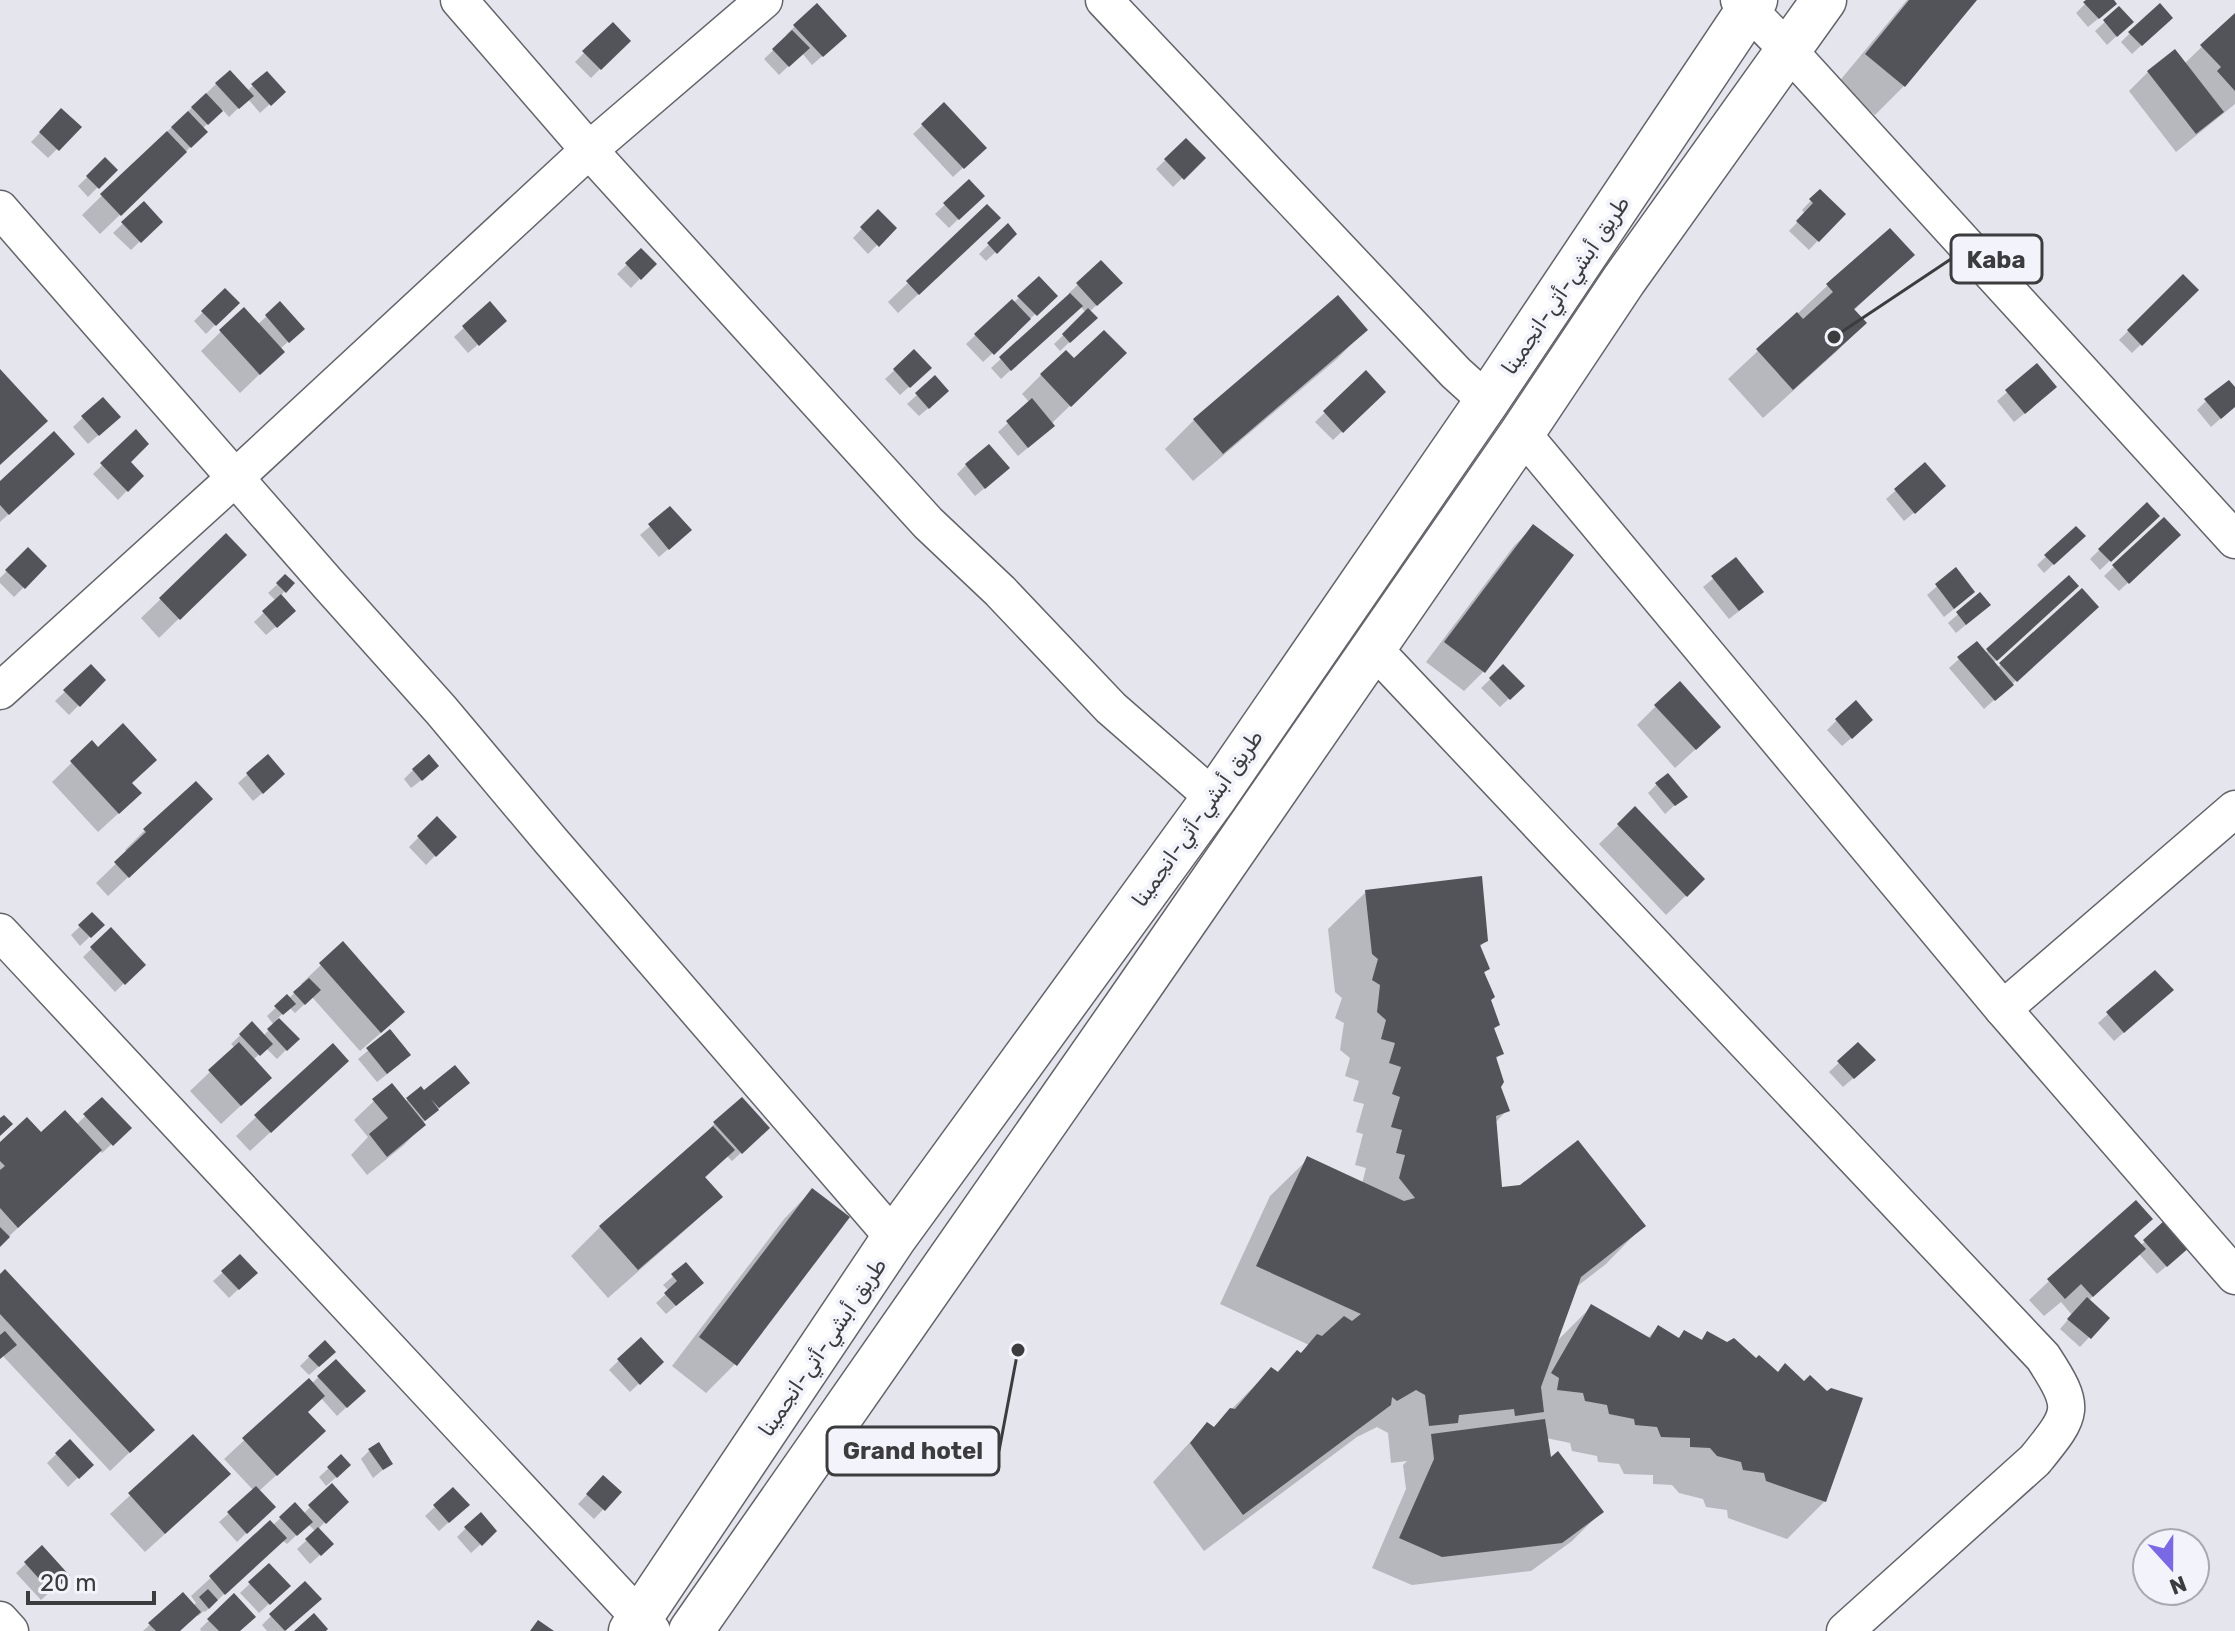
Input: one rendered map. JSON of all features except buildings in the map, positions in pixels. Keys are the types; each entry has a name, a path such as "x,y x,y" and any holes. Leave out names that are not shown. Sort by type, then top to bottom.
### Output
{"highway":[{"path":"691,1631 1522,433 1624,280 1824,0"},
{"name":"طريق أبشي-أتي-انجمينا","path":"641,1627 894,1238 1214,798 1487,401 1747,3"}],"street":[{"path":"459,0 589,150 928,523 1000,591 1111,708 1214,798"},
{"path":"0,691 589,150 764,0"},
{"path":"1104,0 1456,373 1487,401"},
{"path":"1747,3 2235,540"},
{"path":"0,209 441,710 894,1238"},
{"path":"1522,433 2003,1009 2235,1276"},
{"path":"1373,648 2043,1357 2060,1384 2068,1407 2060,1429 2035,1460 1845,1631"},
{"path":"2003,1009 2235,809"},
{"path":"0,932 641,1627"},
{"path":"0,1620 10,1631"}],"place":[{"name":"Kaba","path":"1834,337"},
{"name":"Grand hotel","path":"1018,1350"}]}
